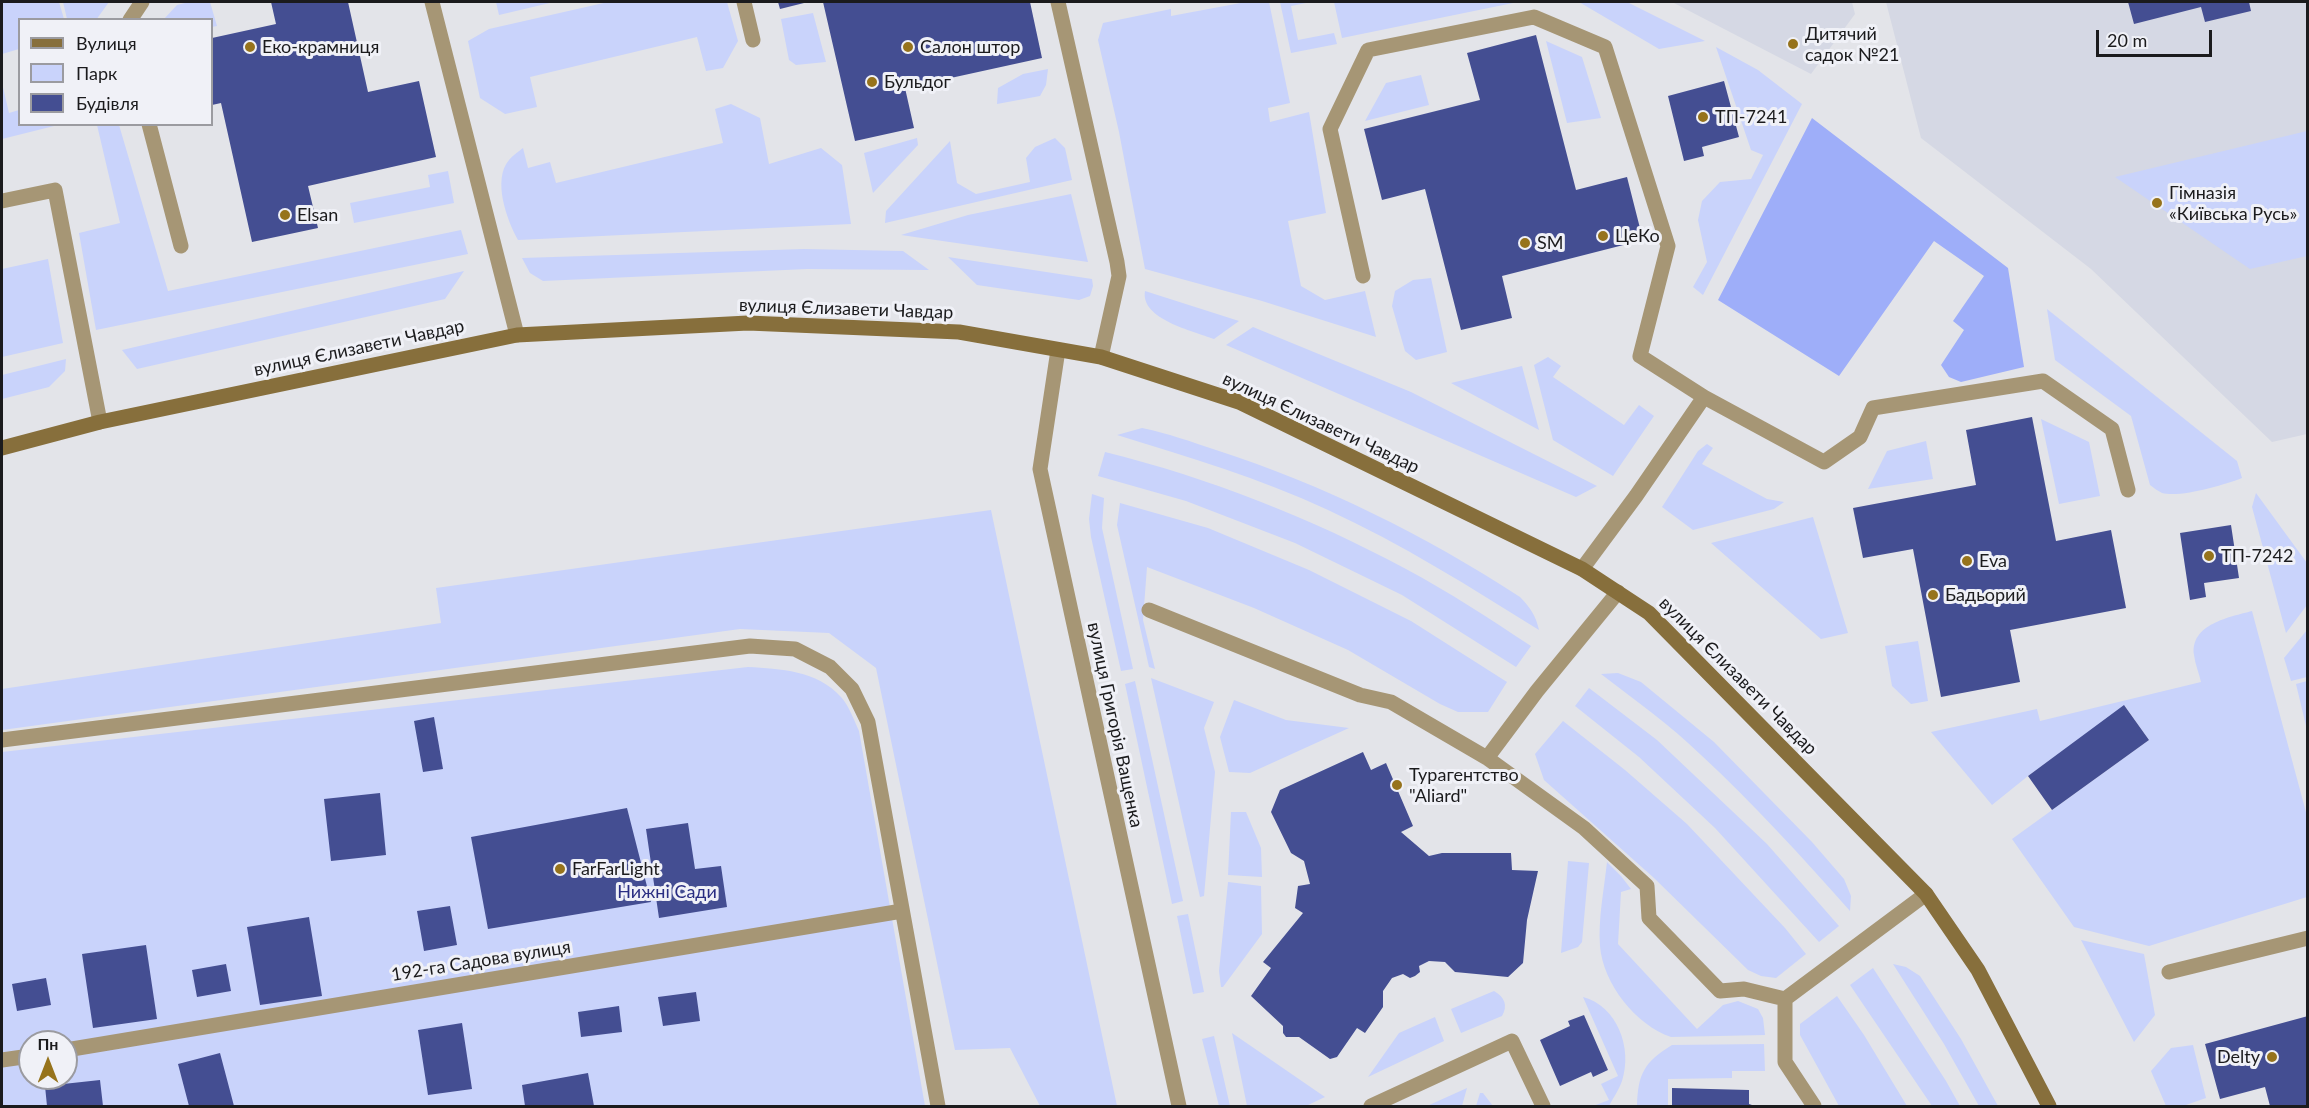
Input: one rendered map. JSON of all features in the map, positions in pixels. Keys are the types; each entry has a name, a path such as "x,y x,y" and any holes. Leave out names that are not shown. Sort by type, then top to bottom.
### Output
{"street":[{"path":"131,18 142,2"},
{"path":"432,2 517,335"},
{"path":"744,2 753,40"},
{"path":"1058,2 1119,276 1101,357"},
{"path":"1363,276 1330,129 1368,50 1534,16 1605,47 1668,246 1640,356 1704,397 1824,462 1860,437 1873,408 2043,381 2112,429 2128,490"},
{"path":"150,126 181,246"},
{"path":"2,201 55,190 100,422"},
{"name":"вулиця Єлизавети Чавдар","path":"2,448 100,422 517,335 748,323 959,332 1101,357 1239,402 1582,569 1649,613 1926,894 1978,970 2049,1107"},
{"name":"вулиця Григорія Ващенка","path":"1058,350 1040,469 1179,1107"},
{"path":"1582,569 1636,496 1704,397"},
{"path":"1487,758 1537,691 1618,592"},
{"path":"1149,610 1360,695 1391,702 1487,758 1584,828 1647,886 1649,918 1720,991 1744,989 1785,999"},
{"path":"2,740 750,646 795,649 830,667 838,674 852,689 868,722 938,1107"},
{"path":"1785,999 1926,894"},
{"name":"192-га Садова вулиця","path":"78,1048 902,911"},
{"path":"2169,972 2307,938"},
{"path":"1785,999 1785,1062 1814,1107"},
{"path":"1371,1107 1512,1041 1543,1107"},
{"path":"2,1060 18,1058"}],"shaded area":[{"name":"Дитячий садок №21","path":"1672,2 1852,2 1855,14 1811,74"},
{"name":"Гімназія «Київська Русь»","path":"1886,2 2307,2 2307,434 2272,442 2091,269 1921,138"},
{"path":"1812,118 2008,268 2024,367 1961,382 1949,377 1941,365 1964,330 1953,321 1984,276 1934,241 1839,376 1718,300"}],"green space":[{"path":"2,2 59,2 64,18 18,18 18,49 2,54"},
{"path":"63,2 109,2 97,18 67,18"},
{"path":"189,2 210,2 217,26 213,27 213,18 165,18 177,5"},
{"path":"496,2 554,2 499,15"},
{"path":"608,2 727,2 738,41 723,68 706,71 697,37 530,77 537,107 505,114 480,98 468,41 489,29"},
{"path":"1246,2 1269,2 1290,103 1268,108 1270,122 1309,112 1326,213 1288,221 1301,286 1325,300 1365,291 1376,337 1262,301 1145,269 1119,132 1098,40 1103,23 1171,9 1171,16"},
{"path":"1280,2 1311,2 1291,6 1298,40 1334,33 1337,44 1291,53"},
{"path":"1334,2 1518,2 1342,38"},
{"path":"1579,2 1627,2 1705,41 1659,49"},
{"path":"813,13 826,62 796,65 789,60 781,19"},
{"path":"1546,41 1582,57 1601,118 1567,123"},
{"path":"1716,47 1758,70 1802,104 1703,295 1693,287 1707,262 1698,220 1702,201 1720,182 1751,179 1763,155 1751,150"},
{"path":"1048,69 1046,85 1040,96 997,104 998,88 1023,74"},
{"path":"1421,75 1429,105 1365,121 1386,83"},
{"path":"2,83 9,113 18,110 18,126 54,126 2,139"},
{"path":"731,104 760,118 769,164 821,148 842,165 851,224 518,240 506,211 501,189 504,168 509,160 523,148 528,168 550,162 556,183 723,143 715,109"},
{"path":"97,126 119,126 168,291 461,230 468,254 96,330 79,233 120,223"},
{"path":"2307,131 2307,256 2250,269 2115,177"},
{"path":"917,138 918,145 873,193 864,153"},
{"path":"1055,138 1065,148 1072,180 885,223 886,211 950,141 957,183 976,194 1030,182 1026,158 1035,147"},
{"path":"448,171 454,203 354,223 350,203 430,187 428,175"},
{"path":"1071,194 1088,262 901,235 968,215"},
{"path":"804,249 903,251 929,270 807,269 543,281 530,273 522,258"},
{"path":"948,257 1092,279 1093,286 1090,296 1079,300 977,285"},
{"path":"48,259 63,343 2,357 2,269"},
{"path":"464,271 445,299 137,369 122,350"},
{"path":"1431,278 1447,352 1416,360 1405,351 1392,306 1395,291 1413,280"},
{"path":"1145,291 1239,321 1214,339 1182,328 1159,316 1146,301"},
{"path":"2047,309 2237,461 2242,478 2180,494 2162,493 2150,485 2131,416 2055,360"},
{"path":"1253,327 1411,392 1597,486 1576,497 1226,345"},
{"path":"1548,357 1561,366 1553,377 1624,425 1639,405 1654,416 1613,476 1553,440 1534,365"},
{"path":"66,359 65,371 49,387 2,399 2,375"},
{"path":"1522,366 1539,430 1451,383"},
{"path":"2041,419 2089,442 2100,496 2059,504"},
{"path":"1142,428 1198,444 1296,479 1411,532 1520,597 1532,612 1539,630 1409,552 1328,510 1250,478 1117,435"},
{"path":"1926,441 1933,479 1868,489 1887,451"},
{"path":"1707,444 1713,448 1702,464 1767,499 1784,502 1774,509 1693,530 1662,507 1698,451"},
{"path":"1105,452 1183,474 1297,516 1370,550 1422,578 1531,646 1516,667 1402,595 1295,543 1186,501 1098,476"},
{"path":"2256,493 2307,563 2307,605 2286,633 2252,507"},
{"path":"1092,494 1104,498 1102,528 1133,669 1121,671 1091,537 1089,519"},
{"path":"1120,503 1208,528 1309,570 1411,621 1507,682 1488,712 1458,712 1440,704 1348,650 1254,608 1147,567 1143,620 1155,669 1149,667 1117,525"},
{"path":"991,510 1117,1106 1040,1106 1010,1048 955,1050 876,668 829,633 740,629 2,730 2,689 441,623 436,588"},
{"path":"1813,517 1848,633 1821,639 1711,543"},
{"path":"2252,611 2307,816 2307,897 2149,946 2074,927 2012,839 2149,740 2125,706 1992,805 1931,732 2037,709 2040,721 2201,682 2194,655 2194,644 2198,636 2205,629 2223,619"},
{"path":"2307,630 2307,677 2291,681 2284,658"},
{"path":"1918,641 1928,701 1911,704 1892,686 1885,646"},
{"name":"Нижні Сади","path":"748,667 785,670 821,681 841,697 859,731 925,1106 2,1106 2,752"},
{"path":"1618,673 1641,682 1714,742 1812,842 1844,879 1851,896 1850,911 1721,774 1665,723 1601,674"},
{"path":"1151,678 1214,702 1204,728 1215,772 1204,896 1200,897"},
{"path":"1135,681 1183,901 1172,904 1125,684"},
{"path":"2308,681 2307,730 2296,684"},
{"path":"1589,688 1657,740 1767,844 1839,926 1819,942 1715,828 1639,757 1575,706"},
{"path":"1234,700 1286,720 1349,728 1250,773 1229,772 1220,737"},
{"path":"1563,721 1625,770 1687,824 1785,928 1806,954 1776,978 1761,976 1748,970 1654,878 1544,780 1535,754"},
{"path":"1231,812 1246,812 1261,848 1262,877 1228,875"},
{"path":"1568,861 1589,863 1582,942 1578,947 1561,953"},
{"path":"1607,862 1631,889 1621,892 1618,944 1697,1029 1723,1005 1738,1001 1758,1009 1763,1018 1765,1035 1671,1037 1658,1031 1634,1013 1607,975 1602,960 1600,925"},
{"path":"1228,882 1261,886 1262,934 1221,987 1219,971"},
{"path":"1188,914 1204,992 1193,994 1177,916"},
{"path":"2081,940 2144,954 2155,1015 2134,1042"},
{"path":"1893,964 1906,967 1920,976 1961,1039 1998,1106 1979,1106 1944,1044"},
{"path":"1873,968 1960,1106 1932,1106 1850,985"},
{"path":"1494,991 1501,996 1504,1002 1505,1009 1502,1016 1461,1033 1451,1009"},
{"path":"1837,996 1864,1035 1907,1106 1839,1106 1800,1035 1800,1024"},
{"path":"1583,997 1605,1009 1619,1030 1623,1042 1625,1068 1618,1091 1609,1106 1593,1106 1609,1100 1601,1084 1618,1076"},
{"path":"1435,1017 1444,1041 1368,1077 1399,1033"},
{"path":"1232,1033 1325,1097 1306,1106 1247,1106"},
{"path":"1214,1036 1230,1106 1219,1106 1202,1039"},
{"path":"1764,1044 1765,1071 1732,1071 1732,1078 1668,1079 1668,1106 1637,1106 1639,1085 1644,1070 1655,1057 1672,1045"},
{"path":"2193,1045 2206,1098 2183,1106 2166,1106 2151,1071 2171,1048"},
{"path":"1467,1088 1462,1106 1427,1106"},
{"path":"1480,1093 1483,1093 1493,1106 1476,1106"}],"building":[{"path":"271,2 348,2 368,92 419,81 436,157 308,186 318,228 252,242 221,103 213,105 213,38 276,24"},
{"path":"778,2 808,2 780,9"},
{"path":"823,2 1030,2 1042,58 905,88 914,128 855,141"},
{"path":"2128,2 2249,2 2251,11 2205,22 2201,7 2134,24"},
{"path":"1536,35 1576,190 1627,177 1643,240 1502,276 1512,318 1461,330 1425,189 1382,200 1364,129 1480,100 1467,53"},
{"name":"ТП-7241","path":"1724,81 1739,137 1702,147 1704,156 1684,161 1668,96"},
{"path":"2032,417 2056,541 2111,530 2126,608 2010,630 2020,682 1941,697 1913,549 1863,558 1853,508 1976,485 1966,430"},
{"name":"ТП-7242","path":"2231,525 2239,578 2204,583 2206,597 2190,600 2180,533"},
{"path":"2124,705 2149,740 2052,810 2028,776"},
{"path":"434,717 443,769 423,772 414,721"},
{"path":"1363,752 1371,770 1386,763 1413,826 1401,832 1429,856 1442,853 1511,853 1512,870 1538,871 1527,920 1523,963 1508,977 1455,972 1445,962 1429,961 1419,966 1420,972 1415,976 1410,978 1403,974 1392,978 1383,991 1383,1007 1365,1033 1357,1028 1337,1057 1330,1059 1299,1037 1286,1037 1283,1033 1283,1026 1251,996 1271,968 1263,962 1303,913 1295,908 1298,886 1310,884 1304,861 1291,853 1271,812 1280,790"},
{"path":"380,793 386,855 331,861 324,799"},
{"name":"FarFarLight","path":"627,808 651,902 488,929 471,837"},
{"path":"688,823 695,869 721,866 727,907 659,918 646,829"},
{"path":"450,906 457,945 424,951 417,911"},
{"path":"309,917 322,996 260,1005 247,927"},
{"path":"146,945 157,1019 93,1028 82,954"},
{"path":"226,964 231,991 197,997 192,970"},
{"path":"46,978 51,1005 17,1011 12,984"},
{"path":"696,992 700,1021 663,1026 658,997"},
{"path":"619,1006 622,1032 581,1037 578,1012"},
{"path":"1584,1015 1608,1070 1593,1077 1591,1072 1560,1086 1540,1040 1570,1026 1568,1021"},
{"path":"2308,1016 2308,1106 2270,1106 2265,1087 2220,1099 2205,1044"},
{"path":"462,1023 472,1089 428,1095 418,1030"},
{"path":"220,1053 234,1106 189,1106 178,1064"},
{"path":"588,1073 594,1106 525,1106 522,1085"},
{"path":"100,1080 103,1106 47,1106 45,1090 78,1090 78,1082"},
{"path":"1672,1088 1749,1090 1749,1104 1755,1106 1672,1106"}],"place":[{"name":"Дитячий садок №21","path":"1793,44"},
{"name":"Еко-крамниця","path":"250,47"},
{"name":"Салон штор","path":"908,47"},
{"name":"Бульдог","path":"872,82"},
{"name":"ТП-7241","path":"1703,117"},
{"name":"Гімназія «Київська Русь»","path":"2157,203"},
{"name":"Elsan","path":"285,215"},
{"name":"ЦеКо","path":"1603,236"},
{"name":"SM","path":"1525,243"},
{"name":"ТП-7242","path":"2209,556"},
{"name":"Eva","path":"1967,561"},
{"name":"Бадьорий","path":"1933,595"},
{"name":"Турагентство \"Aliard\"","path":"1397,785"},
{"name":"FarFarLight","path":"560,869"},
{"name":"Delty","path":"2272,1057"}]}
